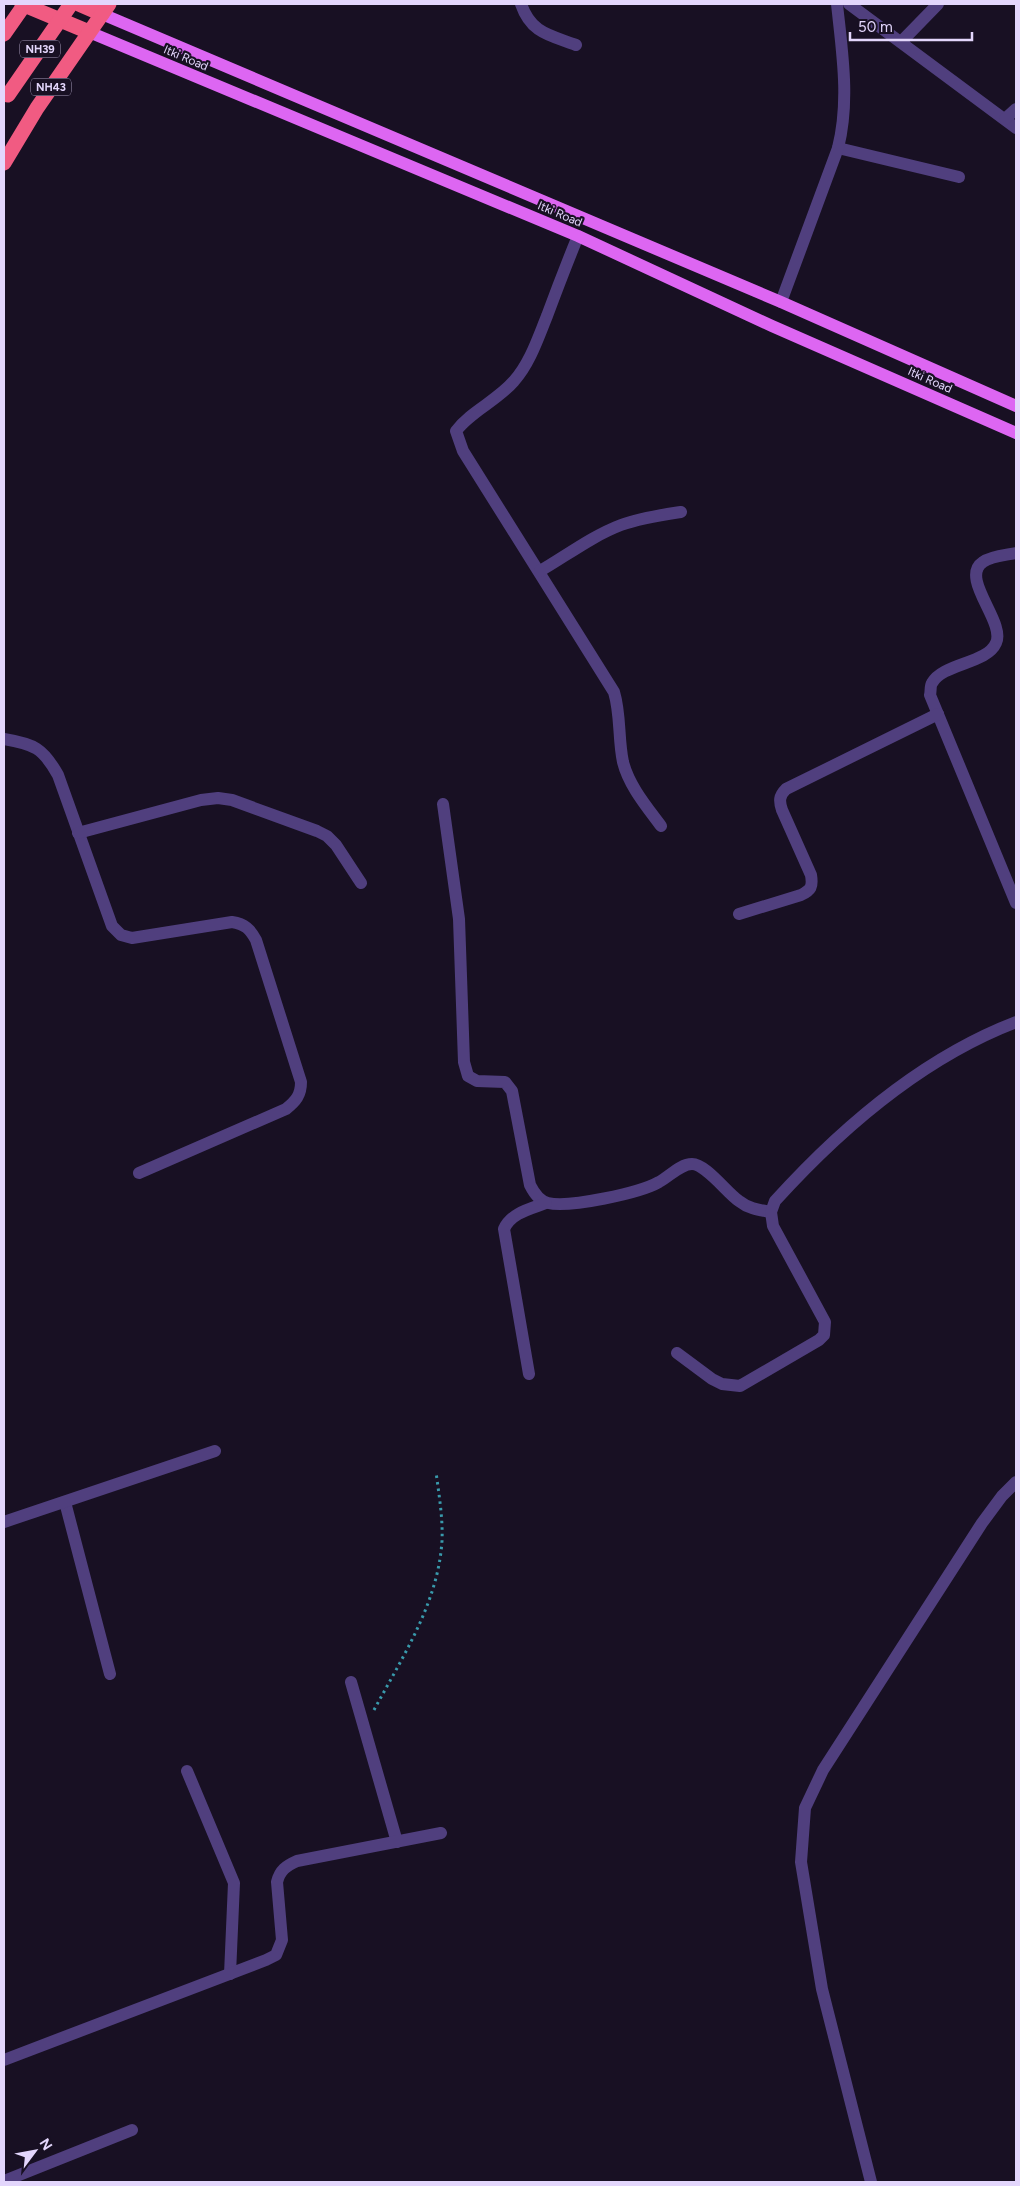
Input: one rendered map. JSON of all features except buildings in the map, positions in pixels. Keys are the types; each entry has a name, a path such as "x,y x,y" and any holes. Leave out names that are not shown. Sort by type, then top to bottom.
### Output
{"highway":[{"path":"23,4 89,32"},
{"name":"NH39","path":"4,34 23,4"},
{"name":"NH39","path":"6,99 71,4"},
{"path":"79,4 105,9"},
{"name":"NH43","path":"4,163 37,108 105,9"}],"main road":[{"path":"105,9 1016,406"},
{"name":"Itki Road","path":"89,32 578,236 772,326 1016,433"}],"street":[{"path":"521,4 530,23 536,28 576,44"},
{"path":"781,302 838,148 844,125 845,101 837,4"},
{"path":"849,4 1016,128"},
{"path":"901,42 938,4"},
{"path":"1005,119 1016,109"},
{"path":"838,148 959,177"},
{"path":"578,236 533,350 523,368 514,381 500,395 462,423 456,431 463,451 614,692 618,706 623,762 638,795 661,826"},
{"path":"540,572 604,532 620,525 635,520 681,512"},
{"path":"1016,552 983,561 977,569 976,579 980,592 998,634 996,644 987,653 952,669 932,684 930,695 1016,903"},
{"path":"739,914 801,895 813,885 811,875 779,803 780,795 786,790 938,714"},
{"path":"4,739 25,743 39,749 49,759 58,775 112,926 122,935 132,938 232,922 243,924 251,931 256,940 301,1082 301,1092 295,1103 286,1109 139,1173"},
{"path":"78,833 201,800 218,798 232,800 317,830 328,836 361,883"},
{"path":"443,804 459,919 464,1062 468,1076 477,1081 505,1082 512,1091 530,1185 536,1196 546,1203"},
{"path":"677,1353 712,1379 722,1384 740,1386 819,1340 824,1335 825,1322 773,1226 771,1212 776,1201 881,1100 976,1041 1016,1022"},
{"path":"529,1374 504,1229 508,1220 546,1203 572,1204 646,1188 660,1182 684,1166 693,1164 702,1168 740,1202 754,1210 771,1212"},
{"path":"4,1522 215,1451"},
{"path":"871,2182 822,1989 811,1931 801,1862 805,1808 823,1770 982,1523 1002,1496 1016,1482"},
{"path":"65,1502 110,1674"},
{"path":"352,1682 397,1842"},
{"path":"187,1771 234,1883 230,1974"},
{"path":"4,2060 266,1960 276,1954 282,1940 277,1882 279,1873 286,1866 297,1861 441,1833"},
{"path":"4,2181 132,2130"}],"path":[{"path":"365,1728 423,1618 434,1589 442,1540 436,1472"}]}
